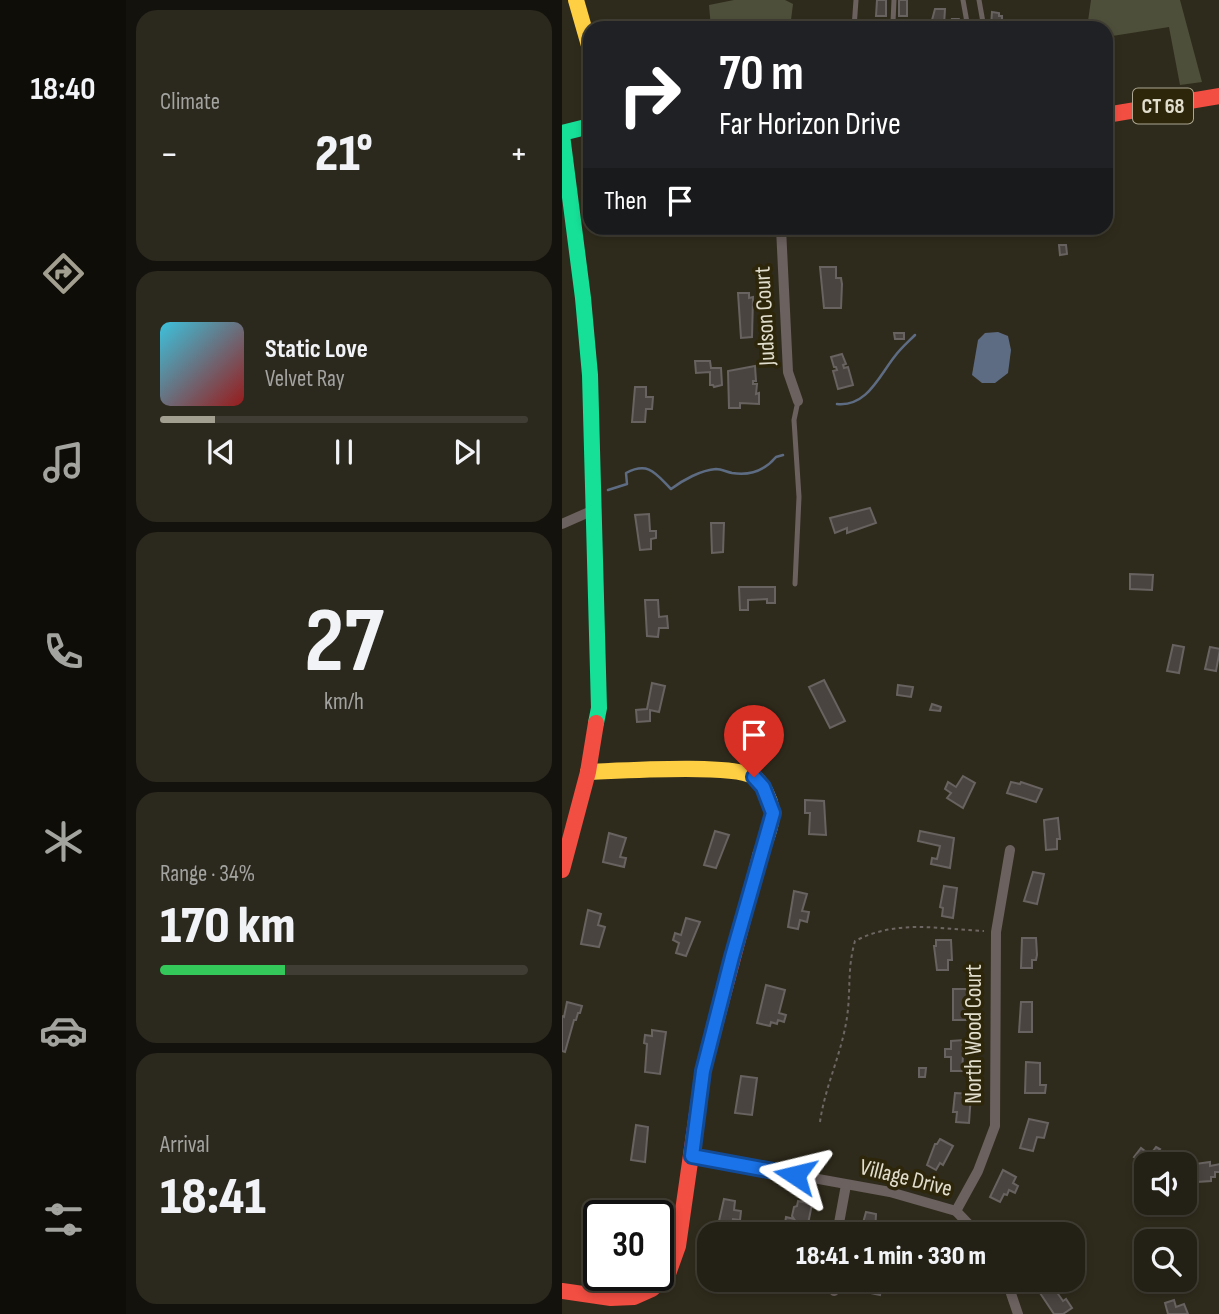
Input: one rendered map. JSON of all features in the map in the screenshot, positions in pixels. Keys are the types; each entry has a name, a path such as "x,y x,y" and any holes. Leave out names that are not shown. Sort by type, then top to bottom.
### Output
{"street":[{"path":"576,0 583,24"},
{"name":"CT 68","path":"1113,114 1219,96"},
{"path":"562,870 588,772 599,708 596,509 588,349 562,134 583,128"},
{"name":"Judson Court","path":"781,235 788,372 798,401"},
{"path":"562,524 596,509"},
{"path":"562,1292 611,1298 634,1297 652,1289 668,1274 678,1246 703,1071 773,813 763,787 754,777 744,773 691,769 588,772"},
{"name":"North Wood Court","path":"956,1211 978,1171 995,1126 996,932 1010,850"},
{"name":"Village Drive","path":"692,1156 890,1192 956,1211 967,1222"},
{"path":"839,1222 846,1185"},
{"path":"1010,1292 1018,1314"}],"lane":[{"path":"855,21 857,0"},
{"path":"893,21 894,0"},
{"path":"963,0 966,21"},
{"path":"979,0 983,21"},
{"path":"976,21 982,18"},
{"path":"795,584 799,497 794,420 798,401"}],"path":[{"path":"820,1122 824,1097 837,1066 847,1016 849,963 855,941 872,933 901,926 996,932"}],"green space":[{"path":"734,0 785,0 793,4 791,21 710,21 709,5"},
{"path":"1091,0 1180,0 1202,82 1180,85 1169,27 1113,36 1113,21 1088,21"}],"water":[{"path":"998,332 1008,336 1011,350 1008,373 995,383 982,383 972,375 978,340 985,333"}],"building":[{"path":"877,0 886,0 886,16 876,16"},
{"path":"899,0 907,0 907,16 899,16"},
{"path":"935,9 945,9 944,21 932,20"},
{"path":"992,12 1002,16 1002,21 991,21"},
{"path":"1059,245 1066,245 1067,254 1060,255"},
{"path":"820,267 836,267 836,278 841,278 842,284 841,308 824,308"},
{"path":"738,293 749,293 749,298 753,297 752,337 741,338"},
{"path":"894,333 904,333 904,339 895,339"},
{"path":"842,354 846,364 843,365 844,368 848,367 853,385 838,389 833,371 837,370 831,357"},
{"path":"695,361 710,361 711,368 721,368 722,385 710,385 710,372 696,373"},
{"path":"755,366 756,381 753,381 753,384 757,384 759,404 740,403 740,408 729,408 728,371"},
{"path":"635,387 646,387 646,397 653,397 652,409 646,409 645,422 632,422"},
{"path":"870,508 876,523 847,533 847,528 835,533 830,518"},
{"path":"649,514 650,531 656,531 656,538 651,539 651,549 640,550 635,515"},
{"path":"711,523 724,523 723,552 712,553"},
{"path":"1130,574 1153,575 1152,590 1130,589"},
{"path":"739,587 775,587 775,603 767,603 767,599 748,600 748,610 740,610"},
{"path":"645,600 658,600 659,617 667,616 668,628 659,628 658,637 647,636"},
{"path":"1173,645 1184,647 1179,673 1167,671"},
{"path":"1210,647 1220,649 1216,671 1205,669"},
{"path":"824,680 845,721 830,728 809,687"},
{"path":"652,683 665,686 659,712 650,710 650,721 637,722 636,710 647,709"},
{"path":"898,685 913,687 911,697 897,695"},
{"path":"932,704 941,707 940,711 930,710"},
{"path":"963,776 975,783 963,808 947,798 951,793 945,789 948,782 956,787"},
{"path":"1011,782 1021,782 1042,789 1036,802 1007,793"},
{"path":"805,800 824,801 826,835 809,834 810,813 805,813"},
{"path":"1058,818 1060,839 1057,839 1057,849 1046,850 1044,820"},
{"path":"715,831 729,835 716,868 704,865"},
{"path":"920,831 954,838 950,868 931,864 932,858 937,859 940,846 918,841"},
{"path":"609,833 626,838 620,857 626,858 624,867 603,862"},
{"path":"1033,872 1044,874 1037,904 1024,901"},
{"path":"944,886 957,888 953,918 942,916 943,908 940,907"},
{"path":"794,891 807,894 802,911 809,912 807,922 800,920 798,929 788,927"},
{"path":"588,910 601,914 598,925 605,927 599,947 581,944"},
{"path":"686,918 700,922 686,956 676,953 679,943 673,940 675,933 681,935"},
{"path":"1022,938 1036,938 1037,955 1036,960 1032,960 1032,968 1021,968"},
{"path":"936,940 951,940 952,960 948,960 948,970 937,970 934,946"},
{"path":"766,985 785,990 779,1013 786,1015 784,1022 771,1022 770,1026 757,1023"},
{"path":"953,989 967,989 968,1020 953,1020"},
{"path":"567,1002 582,1006 574,1020 565,1052 562,1051 562,1016 564,1017"},
{"path":"1021,1002 1032,1002 1032,1032 1019,1032"},
{"path":"652,1030 666,1032 660,1074 645,1072 645,1035 652,1036"},
{"path":"964,1040 962,1071 951,1071 951,1057 945,1057 945,1049 951,1049 951,1041"},
{"path":"1026,1062 1040,1063 1040,1085 1046,1085 1045,1093 1025,1093"},
{"path":"919,1068 926,1068 925,1077 919,1077"},
{"path":"741,1076 757,1078 752,1115 735,1113"},
{"path":"955,1093 971,1094 969,1123 956,1122 957,1112 953,1112"},
{"path":"1029,1119 1048,1123 1044,1138 1037,1137 1033,1151 1020,1148"},
{"path":"636,1125 648,1127 645,1162 631,1160"},
{"path":"940,1139 953,1146 943,1165 940,1163 936,1170 927,1165 935,1144"},
{"path":"1210,1162 1210,1166 1220,1164 1220,1172 1215,1172 1211,1181 1197,1182 1197,1164"},
{"path":"1003,1170 1016,1177 1013,1183 1018,1186 1015,1193 1009,1190 1007,1195 1004,1194 1000,1202 990,1197"},
{"path":"724,1199 735,1201 734,1210 741,1211 740,1220 719,1222"},
{"path":"798,1201 812,1204 808,1222 785,1222 786,1217 794,1219 794,1207"},
{"path":"866,1212 876,1214 876,1222 863,1222"},
{"path":"1057,1292 1072,1308 1063,1314 1054,1314 1040,1293"},
{"path":"1174,1300 1176,1307 1184,1304 1188,1314 1168,1314 1165,1303"}],"waterway":[{"path":"837,404 856,401 871,389 897,353 915,335"},
{"path":"608,490 627,484 626,473 641,468 652,471 671,489 704,471 718,469 739,474 757,471 783,455"}],"traffic: fast":[{"path":"562,133 583,128"},
{"path":"562,135 590,375 599,708 596,723"}],"traffic: slow":[{"path":"576,0 583,24"},
{"path":"588,772 701,769 724,770 754,777 766,792 772,810 770,826 760,856"}],"traffic: jam":[{"path":"1113,114 1220,96"},
{"path":"562,870 588,772 596,723"},
{"path":"562,1291 611,1298 634,1297 652,1289 668,1274 678,1246 703,1071 760,856"}],"route":[{"path":"754,777 763,787 773,813 703,1071 692,1156 795,1175"}]}
